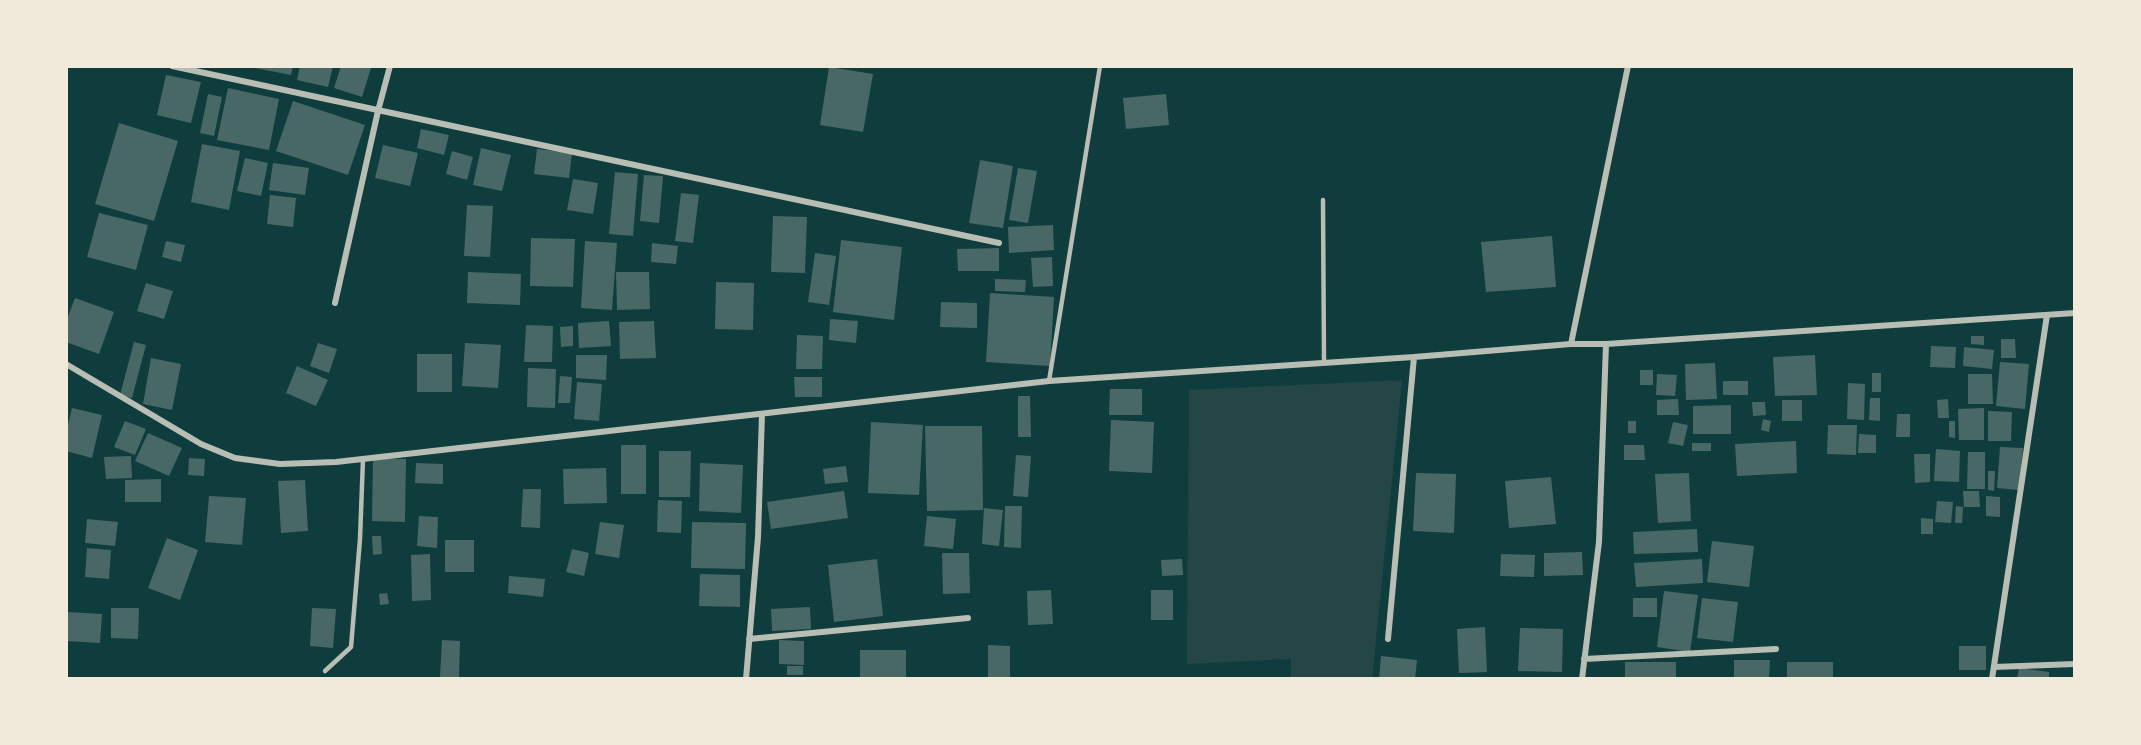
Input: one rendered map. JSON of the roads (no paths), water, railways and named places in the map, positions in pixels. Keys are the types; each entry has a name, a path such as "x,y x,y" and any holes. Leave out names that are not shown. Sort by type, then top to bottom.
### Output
{"street":[{"path":"172,66 999,243"},
{"path":"335,303 390,66"},
{"path":"1571,344 1628,66"},
{"path":"66,364 201,444 235,458 280,464 363,459 1049,381 1414,357 1571,344 1606,344 2075,313"},
{"path":"1992,679 2047,315"},
{"path":"1582,679 1599,542 1606,344"},
{"path":"1388,639 1414,357"},
{"path":"746,679 758,537 762,414"},
{"path":"749,639 968,618"},
{"path":"1584,659 1776,648"},
{"path":"1994,667 2075,664"}],"lane":[{"path":"1049,381 1100,66"},
{"path":"1323,200 1324,362"},
{"path":"325,671 351,647 360,539 363,459"}]}
